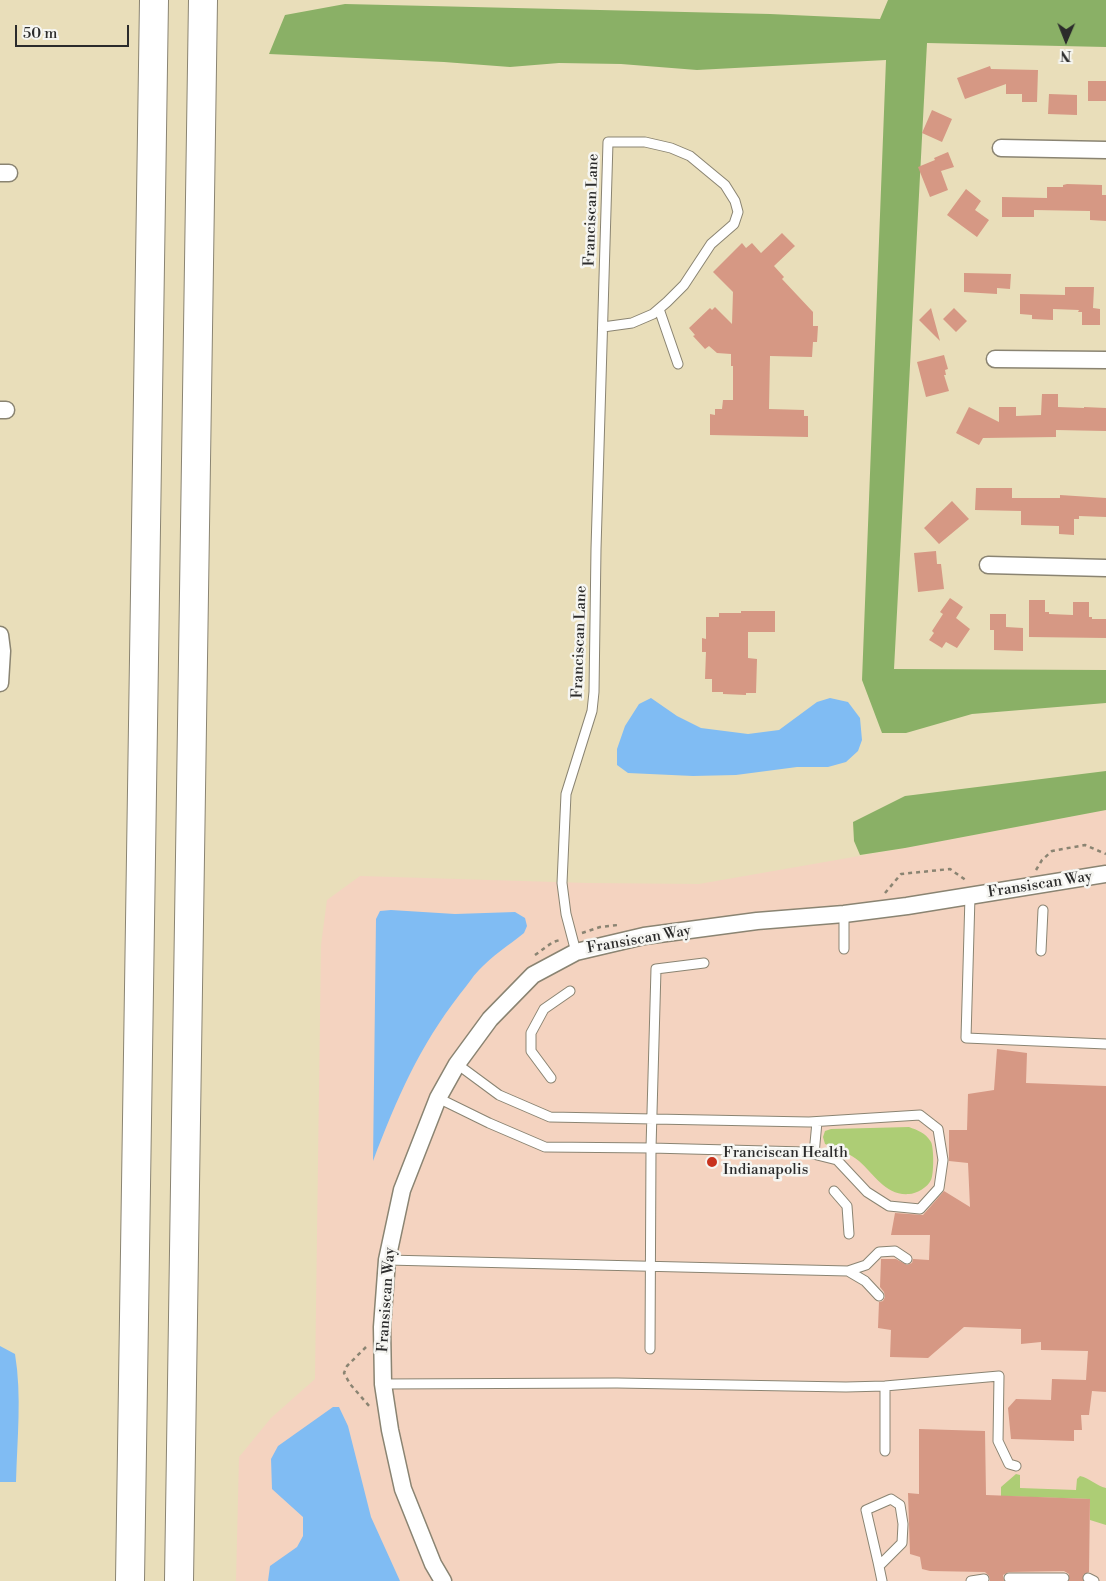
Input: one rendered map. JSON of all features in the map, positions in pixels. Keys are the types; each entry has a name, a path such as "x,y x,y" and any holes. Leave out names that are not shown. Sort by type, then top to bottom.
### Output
{"highway":[{"path":"147,0 153,106"},
{"path":"130,1581 154,0"},
{"path":"180,1581 203,0"}],"street":[{"path":"1001,148 1106,150"},
{"path":"995,359 1106,360"},
{"path":"988,565 1106,568"},
{"path":"0,636 2,651 0,683"},
{"name":"Fransiscan Way","path":"443,1581 432,1564 403,1489 390,1430 383,1384 382,1328 387,1260 402,1190 438,1098 457,1064 490,1019 533,975 576,952 644,936 907,906 1106,874"}],"lane":[{"name":"Franciscan Lane","path":"576,952 566,914 562,883 566,794 592,711 594,692 602,327 608,142 645,142 671,148 690,156 725,185 735,201 738,212 734,224 711,244 684,285 659,309 632,322 602,327"},
{"path":"659,309 678,364"},
{"path":"970,896 966,1038 1106,1044"},
{"path":"1041,951 1043,910"},
{"path":"844,914 844,949"},
{"path":"650,1348 651,1148 656,969 704,962"},
{"path":"551,1078 531,1051 531,1033 544,1009 570,991"},
{"path":"438,1098 545,1147 805,1152 837,1160 868,1192 889,1206 920,1209 939,1188 943,1160 938,1129 920,1115 817,1122 550,1117 499,1095 457,1064"},
{"path":"814,1154 817,1122"},
{"path":"834,1192 847,1206 849,1234"},
{"path":"387,1260 848,1271 866,1265 879,1252 895,1251 906,1259"},
{"path":"848,1271 865,1281 879,1296"},
{"path":"383,1384 617,1383 885,1386 999,1376 998,1441 1009,1464 1016,1466"},
{"path":"885,1386 885,1451"},
{"path":"879,1566 902,1543 903,1524 900,1505 891,1499 866,1510 882,1581"},
{"path":"971,1581 984,1578"},
{"path":"1009,1578 1040,1580 1064,1578"}],"shaded area":[{"name":"Franciscan Health Indianapolis","path":"1106,810 1106,1581 236,1581 239,1457 271,1418 315,1379 321,945 327,900 360,876 587,883 699,884"}],"green space":[{"path":"888,0 1106,0 1106,47 927,43 894,669 1106,670 1106,703 972,714 906,733 882,733 862,680 886,60 697,70 621,64 559,63 510,67 269,54 285,15 345,4 770,14 880,19"},
{"path":"1106,771 1106,810 860,855 854,841 853,822 905,796"},
{"path":"909,1127 927,1136 932,1145 933,1155 931,1180 925,1188 912,1194 901,1194 887,1188 856,1158 825,1144 823,1137 825,1131 831,1129"},
{"path":"1016,1474 1020,1475 1020,1488 1076,1490 1077,1479 1080,1476 1106,1488 1106,1525 1090,1520 1090,1499 1001,1496 1001,1487"}],"water":[{"path":"651,698 677,716 701,728 748,734 779,730 817,702 830,698 848,702 860,718 862,740 858,751 846,762 828,767 797,767 736,775 693,776 628,773 617,765 617,749 625,726 639,704"},
{"path":"380,911 455,914 515,912 525,918 527,926 524,933 495,955 476,973 445,1014 432,1034 400,1094 373,1161 376,919"},
{"path":"0,1346 15,1354 17,1370 19,1402 16,1482 0,1482"},
{"path":"333,1407 339,1407 348,1426 371,1517 400,1581 268,1581 270,1566 297,1547 303,1536 303,1517 272,1489 271,1459 278,1446"}],"building":[{"path":"990,66 991,69 1038,70 1037,102 1022,102 1022,94 1006,94 1006,84 965,99 957,78"},
{"path":"1088,81 1106,81 1106,101 1088,101"},
{"path":"1049,94 1077,95 1077,115 1048,114"},
{"path":"932,110 952,119 942,142 922,133"},
{"path":"948,152 954,167 941,171 948,190 930,197 918,167"},
{"path":"1063,185 1102,185 1102,195 1106,195 1106,221 1090,220 1090,211 1034,210 1034,217 1002,217 1002,197 1047,198 1047,187 1063,187"},
{"path":"966,189 981,201 975,210 989,220 977,237 947,215"},
{"path":"782,233 795,246 774,266 784,277 782,279 813,312 813,326 818,326 817,342 813,342 812,357 770,356 769,409 804,410 804,416 808,416 808,437 710,435 710,414 715,415 715,409 722,409 723,400 733,400 731,354 717,353 709,346 705,349 693,336 695,335 689,328 710,308 712,310 715,307 732,324 733,292 713,272 742,243 746,248 752,243 761,253"},
{"path":"964,273 1011,274 1010,289 997,288 997,294 964,292"},
{"path":"1065,287 1094,287 1093,308 1100,309 1100,325 1082,325 1082,312 1078,312 1079,310 1053,309 1053,320 1032,319 1032,315 1020,314 1020,294 1065,295"},
{"path":"931,308 940,341 919,320"},
{"path":"954,308 967,321 956,332 943,319"},
{"path":"944,355 948,369 945,370 946,375 944,375 949,391 926,397 917,362"},
{"path":"1042,394 1058,394 1058,407 1106,408 1106,431 1056,430 1056,437 983,438 979,445 956,433 969,407 999,422 999,407 1016,407 1016,416 1041,415"},
{"path":"976,488 1012,488 1012,498 1060,498 1060,495 1106,498 1106,517 1079,516 1079,519 1074,519 1074,535 1059,534 1059,526 1021,525 1021,511 975,510"},
{"path":"952,501 969,519 939,544 924,528"},
{"path":"936,551 937,564 941,564 944,589 918,592 914,553"},
{"path":"950,598 963,607 956,618 970,629 957,648 946,642 942,648 929,640 934,633 932,631 943,614 940,612"},
{"path":"1029,600 1045,600 1045,612 1049,612 1049,614 1073,615 1073,602 1089,602 1089,617 1092,617 1092,619 1106,619 1106,638 1029,637"},
{"path":"741,611 775,611 775,632 748,632 748,658 757,659 756,693 746,693 746,695 712,692 712,679 705,679 706,652 702,652 702,638 706,639 706,617 719,617 719,613 741,613"},
{"path":"990,614 1006,614 1006,627 1023,628 1023,651 994,650 994,630 990,630"},
{"path":"997,1049 1027,1053 1026,1083 1106,1086 1106,1392 1092,1391 1089,1415 1081,1415 1082,1430 1074,1430 1074,1441 1011,1439 1008,1408 1016,1399 1051,1400 1052,1379 1086,1380 1088,1351 1041,1350 1041,1342 1021,1344 1021,1329 964,1327 928,1358 890,1357 891,1330 878,1328 879,1302 883,1301 885,1297 880,1287 881,1259 896,1259 907,1265 912,1263 913,1259 929,1260 930,1235 891,1235 895,1213 923,1215 944,1191 970,1207 968,1163 949,1161 949,1130 967,1130 968,1094 994,1090"},
{"path":"919,1429 985,1431 986,1495 1090,1499 1089,1572 1083,1575 1083,1581 1069,1581 1069,1574 1064,1571 1009,1572 1003,1575 1004,1581 990,1581 989,1576 985,1572 930,1571 922,1569 920,1557 910,1554 908,1493 919,1494"}],"place":[{"name":"Franciscan Health Indianapolis","path":"712,1162"}]}
